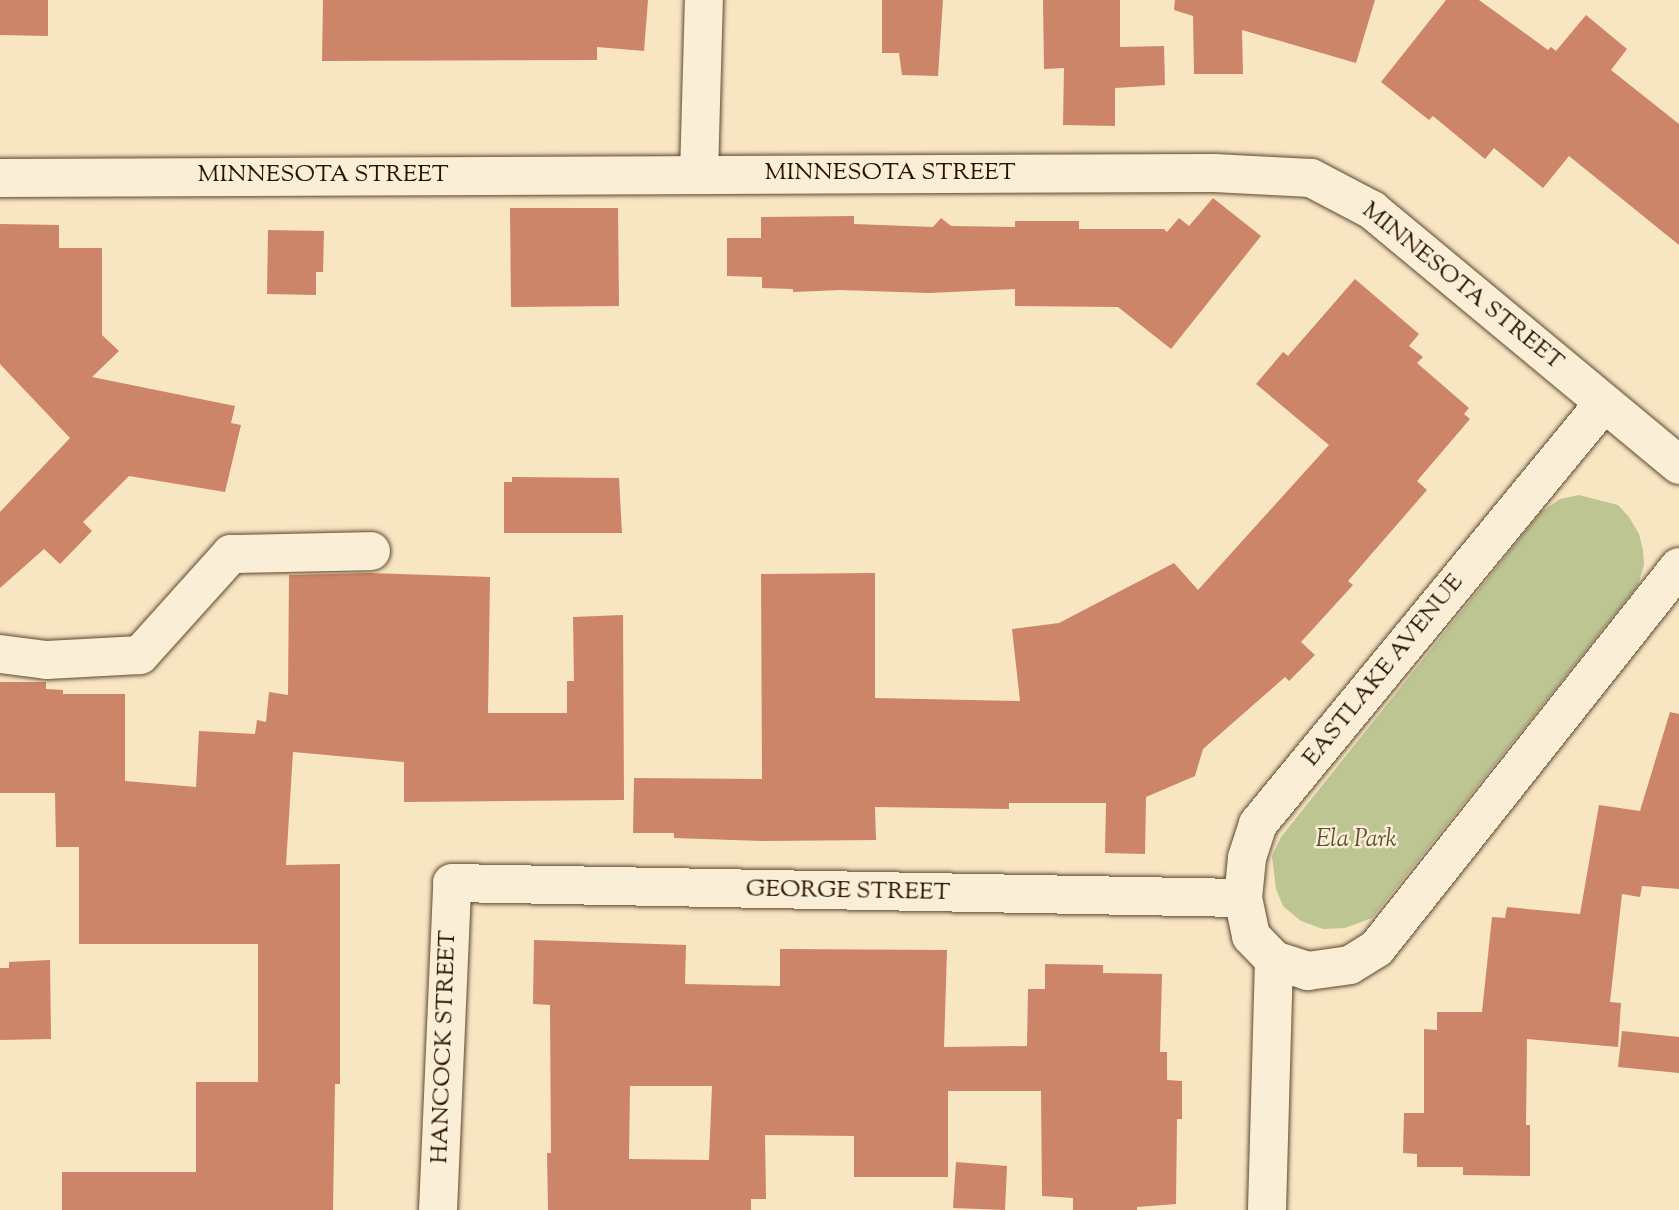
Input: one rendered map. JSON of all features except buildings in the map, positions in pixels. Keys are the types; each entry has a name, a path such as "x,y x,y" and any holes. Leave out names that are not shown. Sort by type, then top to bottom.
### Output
{"street":[{"path":"699,175 704,0"},
{"name":"MINNESOTA STREET","path":"0,178 1214,173 1311,178 1372,210 1679,465"},
{"name":"EASTLAKE AVENUE","path":"1604,403 1258,824 1247,858 1244,898 1251,936 1274,960 1308,971 1350,965 1377,948 1679,566"},
{"path":"0,654 47,660 140,655 231,554 371,551"},
{"name":"GEORGE STREET","path":"452,883 1244,898"},
{"name":"HANCOCK STREET","path":"438,1210 452,883"},
{"path":"1267,1210 1274,960"}],"green space":[{"name":"Ela Park","path":"1579,495 1618,505 1629,517 1639,534 1643,550 1644,565 1638,585 1372,918 1345,928 1323,929 1301,921 1283,906 1276,889 1272,856 1281,837 1541,512 1560,499"}]}
